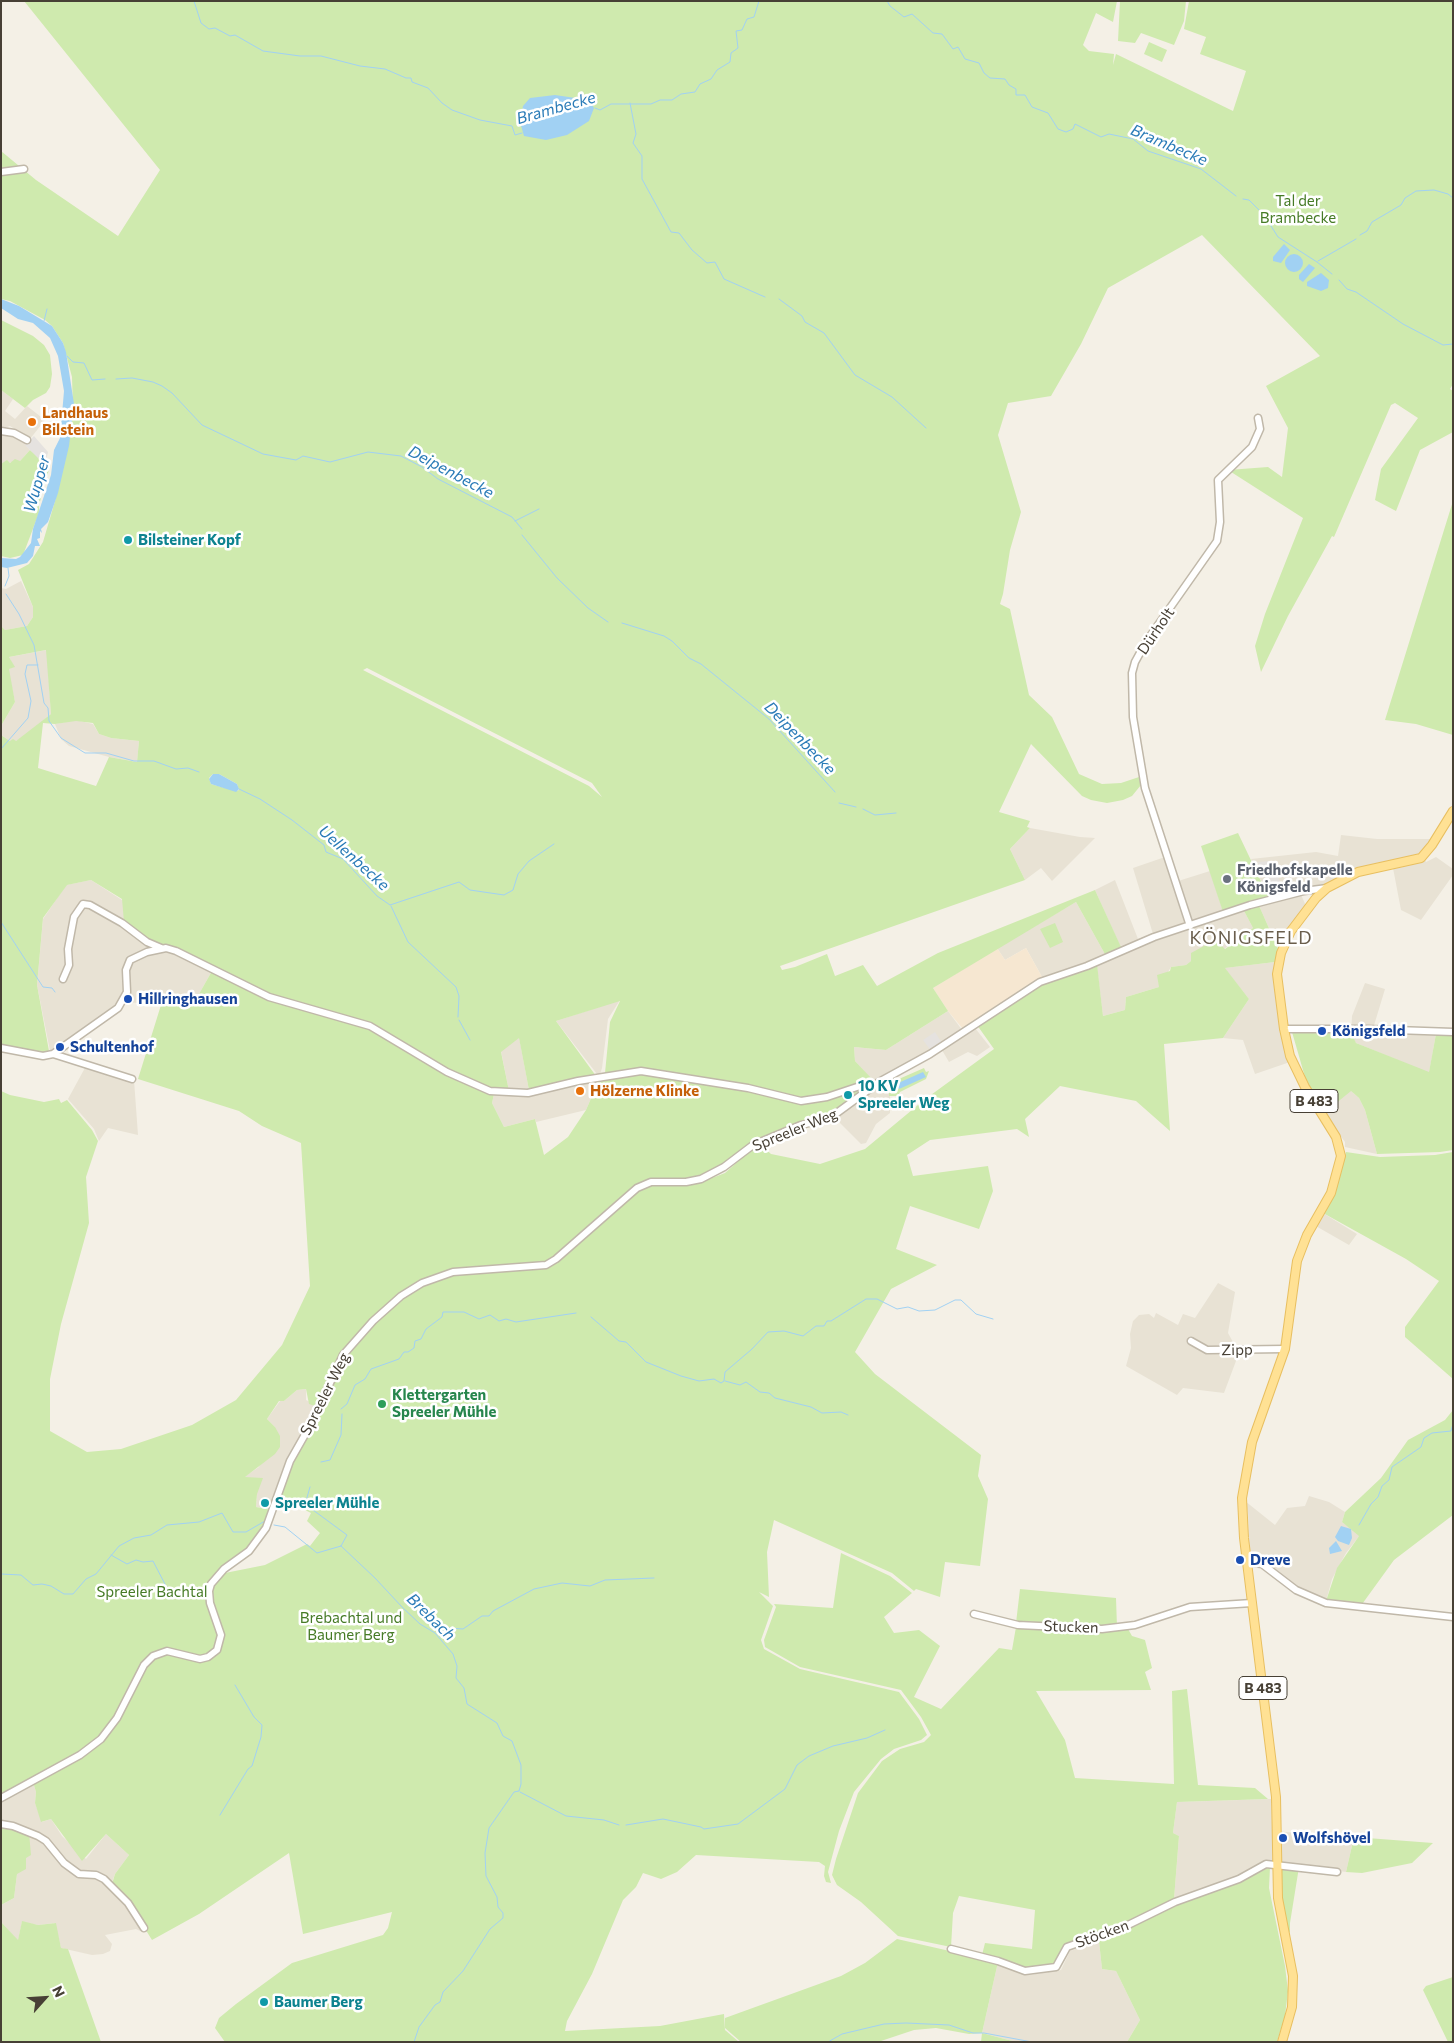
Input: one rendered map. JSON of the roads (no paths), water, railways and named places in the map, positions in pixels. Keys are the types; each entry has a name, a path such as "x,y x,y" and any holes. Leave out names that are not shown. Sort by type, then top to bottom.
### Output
{"main road":[{"name":"B 483","path":"1282,2042 1289,2022 1293,1986 1291,1963 1280,1913 1276,1864 1276,1797 1242,1517 1245,1474 1252,1442 1285,1349 1295,1271 1303,1242 1331,1193 1341,1156 1336,1137 1295,1067 1284,1029 1276,985 1281,953 1291,931 1304,912 1327,888 1358,872 1418,859 1427,852 1453,810"}],"street":[{"path":"1,172 24,169"},
{"name":"Dürholt","path":"1190,926 1145,788 1133,717 1132,673 1135,662 1146,642 1217,541 1220,522 1218,480 1252,447 1260,429 1258,418"},
{"path":"1,431 14,433 27,440"},
{"name":"Spreeler Weg","path":"1,1798 80,1755 101,1739 117,1718 144,1665 153,1656 167,1651 200,1659 216,1651 221,1635 211,1606 209,1592 212,1582 219,1573 246,1554 268,1523 290,1461 311,1424 337,1364 348,1348 400,1296 428,1281 453,1272 546,1265 561,1255 637,1188 651,1182 686,1182 705,1178 724,1167 753,1145 797,1126 830,1118 874,1085 930,1054 1040,982 1086,966 1139,942 1270,898 1327,888"},
{"path":"63,979 69,965 68,949 74,917 83,904 90,905 106,914 147,942 161,948 176,950 211,970 268,997 370,1026 447,1072 490,1091 528,1093 578,1081 641,1071 748,1088 804,1101 851,1091 869,1083 874,1085"},
{"path":"1,1048 43,1056 53,1054 118,1008 127,992 126,970 130,960 161,948"},
{"path":"1284,1029 1377,1029 1453,1032"},
{"path":"53,1054 132,1079"},
{"name":"Zipp","path":"1191,1341 1207,1350 1285,1349"},
{"path":"1247,1562 1262,1564 1296,1590 1326,1603 1453,1617"},
{"name":"Stucken","path":"974,1614 1018,1625 1102,1629 1135,1625 1190,1607 1252,1603"},
{"path":"1,1824 13,1826 46,1841 64,1863 79,1874 96,1875 104,1879 128,1903 144,1928"},
{"name":"Stöcken","path":"951,1949 998,1961 1025,1971 1056,1967 1067,1947 1126,1926 1175,1902 1239,1879 1266,1864 1276,1864"},
{"path":"1276,1864 1337,1872"}],"water":[{"path":"555,95 589,100 594,108 589,121 567,135 546,140 524,136 520,122 523,106 530,98"},
{"path":"1284,244 1290,250 1281,263 1273,261 1273,257"},
{"path":"1294,254 1300,257 1303,263 1300,269 1294,272 1288,269 1285,263 1288,257"},
{"path":"1309,264 1315,268 1303,282 1299,279 1299,275"},
{"path":"1321,273 1329,280 1328,288 1321,291 1307,286 1307,282"},
{"path":"1,299 19,306 52,326 63,343 66,352 74,404 69,446 58,493 48,522 41,529 40,538 37,539 40,546 35,546 33,556 27,563 7,568 1,567 1,558 16,559 20,557 31,543 33,529 51,475 54,450 60,438 64,391 58,356 50,338 33,323 18,319 1,308"},
{"path":"213,774 219,774 237,784 239,789 236,792 211,784 209,779"},
{"path":"923,1072 926,1077 899,1089 896,1084"},
{"path":"1341,1526 1351,1529 1352,1538 1349,1545 1338,1541 1335,1537"},
{"path":"1336,1541 1342,1551 1330,1554 1329,1548"}],"waterway":[{"name":"Brambecke","path":"194,1 201,23 209,29 215,28 230,36 235,35 263,51 300,56 321,56 360,66 385,69 406,78 411,78 412,82 428,88 442,103 452,110 480,120 512,126 515,135 522,133"},
{"name":"Brambecke","path":"595,108 600,110 611,104 651,104 660,100 672,100 681,94 695,92 700,84 711,79 717,70 730,62 731,53 738,48 736,31 742,30 747,19 754,17 759,1"},
{"name":"Brambecke","path":"887,1 890,6 904,17 912,14 933,33 942,34 953,49 958,47 965,59 979,63 984,73 990,78 1005,79 1009,85 1016,89 1016,95 1025,95 1032,107 1048,113 1058,129 1066,132 1073,129 1075,124 1101,137 1109,134 1133,139 1148,151 1201,169 1236,196"},
{"path":"630,103 636,134 633,143 642,156 642,179 671,232 679,233 692,250 707,263 715,262 724,279 765,297"},
{"path":"1360,235 1367,231 1372,222 1401,205 1405,198 1416,191 1434,190 1448,194 1453,198"},
{"name":"Brambecke","path":"1243,199 1249,200 1266,217 1271,219 1271,226 1278,237 1332,274"},
{"path":"1318,261 1356,239"},
{"name":"Brambecke","path":"1339,280 1347,289 1356,292 1403,324 1443,345 1453,344"},
{"path":"779,299 802,316 805,322 824,333 855,375 892,397 926,428"},
{"path":"44,321 47,309"},
{"name":"Deipenbecke","path":"67,356 73,362 84,363 92,380 105,379"},
{"name":"Deipenbecke","path":"116,379 132,378 153,382 162,386 172,393 202,425 263,454 296,460 303,456 330,462 368,452 401,456 422,467 438,479 512,517 522,529"},
{"path":"515,521 539,509"},
{"name":"Deipenbecke","path":"522,535 557,578 588,608 608,622"},
{"name":"Uellenbecke","path":"5,586 9,576 8,568"},
{"name":"Uellenbecke","path":"6,594 19,614 34,645 44,703 48,708 49,721 61,738 85,753 106,753 134,761 154,761 176,769 188,768 199,772"},
{"name":"Deipenbecke","path":"622,623 664,636 672,641 689,658 701,664 769,719 835,792"},
{"path":"1,749 28,718 31,701 25,674 27,665 38,665"},
{"name":"Uellenbecke","path":"239,789 260,799 292,820 324,845 326,852 343,859 377,896 390,905 459,882 470,890 504,895 513,890 518,874 529,861 554,844"},
{"path":"839,803 856,807"},
{"path":"863,809 875,815 896,813"},
{"path":"391,906 408,942 456,987 459,996 458,1017"},
{"path":"1,922 43,987 52,988 55,992"},
{"path":"459,1020 470,1040"},
{"path":"591,1317 619,1341 626,1342 646,1362 681,1376 699,1381 714,1379 721,1383 724,1381 725,1372 752,1349 768,1332 784,1331 803,1336 816,1326 824,1326 827,1321 831,1321 866,1299 877,1299 897,1309 908,1307 919,1311 935,1310 955,1300 961,1300 976,1314 993,1319"},
{"path":"341,1409 347,1404 355,1385 365,1379 371,1369 399,1359 404,1352 414,1348 415,1341 421,1339 426,1329 442,1317 443,1312 464,1312 479,1319 490,1315 499,1321 506,1319 516,1322 576,1313"},
{"path":"725,1381 740,1385 746,1382 760,1392 769,1393 775,1398 811,1407 822,1413 841,1412 848,1415"},
{"path":"321,1462 330,1460 341,1435 342,1414"},
{"path":"1359,1525 1371,1504 1378,1497 1382,1486 1389,1480 1392,1467 1421,1447 1424,1438 1432,1433 1451,1431 1453,1424"},
{"name":"Brebach","path":"274,1525 285,1527 317,1553 341,1546 347,1535 313,1510 306,1501 310,1487"},
{"path":"1,1574 21,1575 33,1585 51,1586 64,1594 73,1594 86,1579 96,1574 119,1546 134,1538 151,1535 167,1525 199,1522 222,1513 233,1532 246,1532 265,1521"},
{"name":"Brebach","path":"341,1546 420,1624 435,1633 453,1654 457,1666 456,1678 464,1688 467,1704 497,1723 503,1736 512,1741 521,1765 519,1791 514,1792 489,1828 485,1853 486,1876 497,1897 498,1907 503,1913 503,1918 490,1929 463,1971 443,1992 440,2002 435,2005 419,2027 414,2042"},
{"path":"111,1555 127,1564 136,1560 143,1562 153,1561 167,1588"},
{"path":"441,1632 449,1628 463,1629 482,1616 489,1616 493,1611 534,1589 562,1583 590,1586 605,1580 654,1578"},
{"path":"220,1815 248,1769 252,1766 261,1737 262,1725 254,1717 235,1685"},
{"path":"626,1825 663,1819 704,1829 738,1824 785,1789 797,1765 809,1756 833,1746 867,1738 885,1730"},
{"path":"520,1792 566,1816 604,1820 619,1825"},
{"path":"828,2042 842,2034 884,2024 906,2023 949,2025 973,2033 984,2033 1032,2042"}],"place":[{"name":"Landhaus Bilstein","path":"32,422"},
{"name":"Bilsteiner Kopf","path":"128,540"},
{"name":"Friedhofskapelle Königsfeld","path":"1227,879"},
{"name":"Hillringhausen","path":"128,999"},
{"name":"Königsfeld","path":"1322,1031"},
{"name":"Schultenhof","path":"60,1047"},
{"name":"Hölzerne Klinke","path":"580,1091"},
{"name":"10 KV Spreeler Weg","path":"848,1095"},
{"name":"Klettergarten Spreeler Mühle","path":"382,1404"},
{"name":"Spreeler Mühle","path":"265,1503"},
{"name":"Dreve","path":"1240,1560"},
{"name":"Wolfshövel","path":"1283,1838"},
{"name":"Baumer Berg","path":"264,2002"}],"district":[{"name":"KÖNIGSFELD","path":"1251,938"}],"park label":[{"name":"Tal der Brambecke","path":"1298,210"},
{"name":"Spreeler Bachtal","path":"152,1592"},
{"name":"Brebachtal und Baumer Berg","path":"351,1626"}],"water label":[{"name":"Wupper","path":"37,484"}]}
